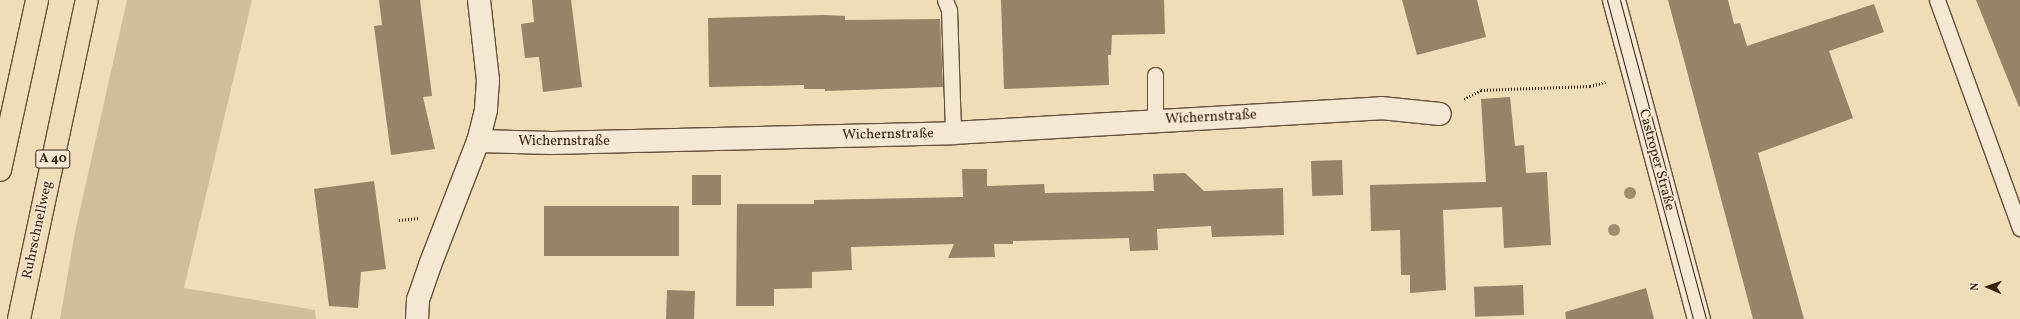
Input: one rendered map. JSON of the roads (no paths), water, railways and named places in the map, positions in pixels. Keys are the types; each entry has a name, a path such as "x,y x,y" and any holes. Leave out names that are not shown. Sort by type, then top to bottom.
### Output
{"highway":[{"path":"0,170 37,0"},
{"name":"Ruhrschnellweg","path":"19,319 87,0"}],"street":[{"path":"417,319 418,300 478,141 486,110 488,80 479,0"},
{"name":"Castroper Straße","path":"1614,0 1699,319"},
{"name":"Wichernstraße","path":"478,141 559,143 953,133 1381,108 1440,114"}],"lane":[{"path":"945,0 949,10 953,133"},
{"path":"1937,0 2020,228"},
{"path":"1155,75 1155,121"}],"tram line":[{"path":"1607,0 1693,319"},
{"path":"1620,0 1706,319"}]}
